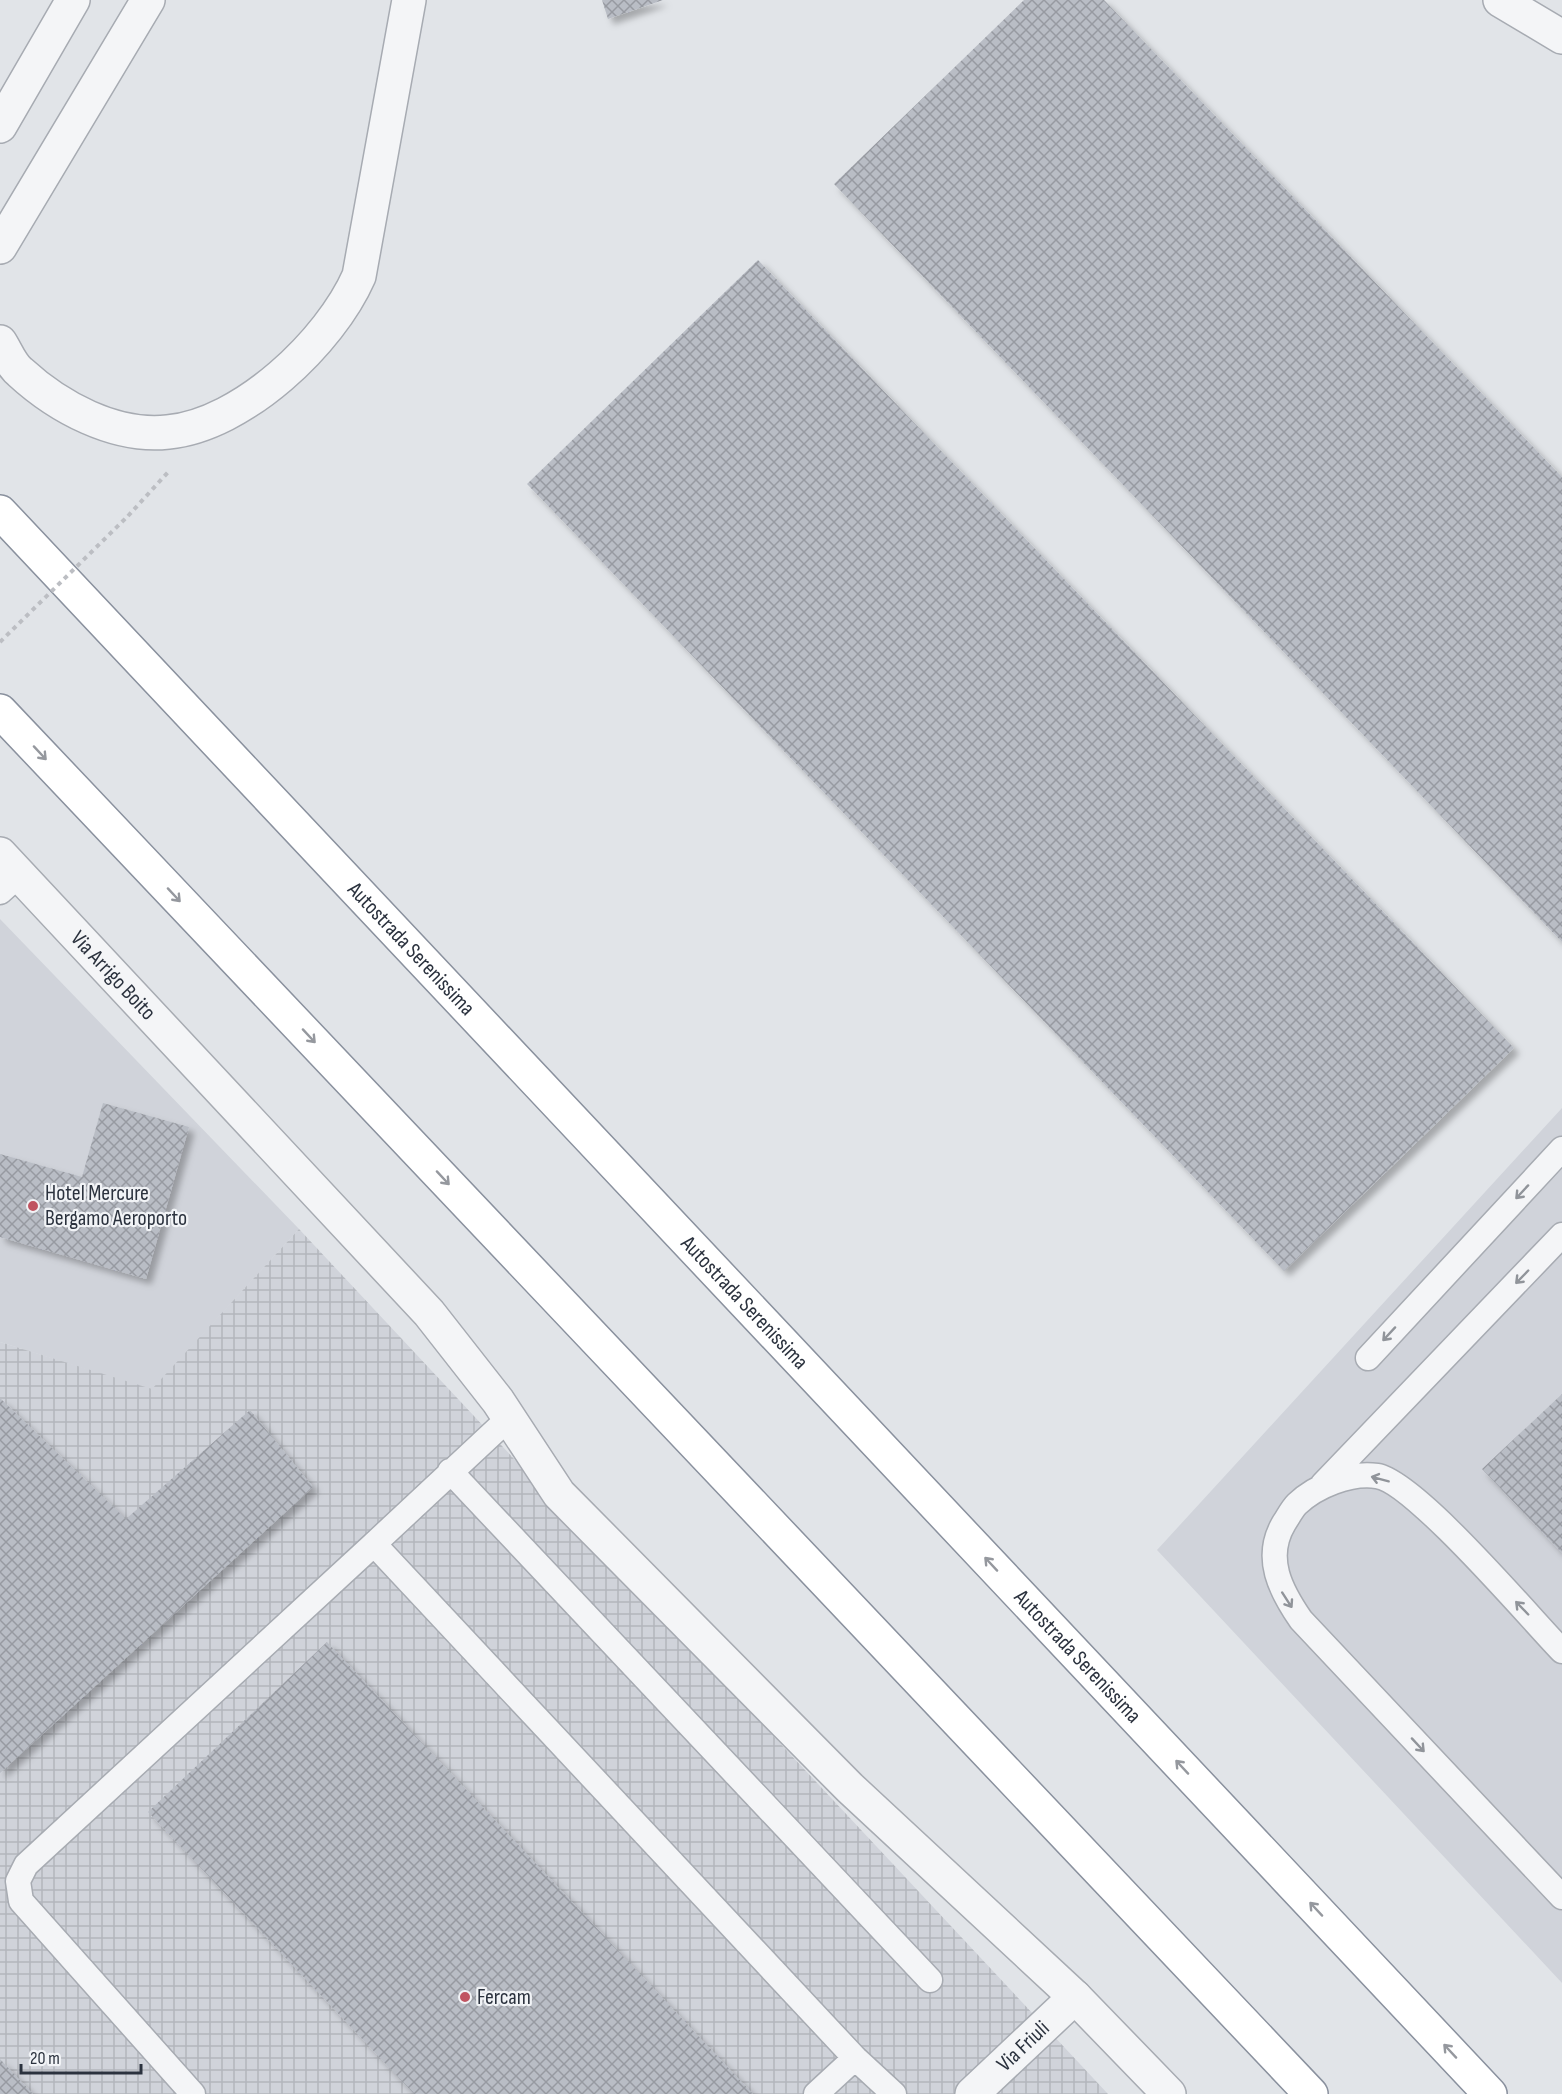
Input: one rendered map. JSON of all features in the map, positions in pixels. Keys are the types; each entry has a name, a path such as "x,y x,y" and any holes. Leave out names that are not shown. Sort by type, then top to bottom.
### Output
{"highway":[{"name":"Autostrada Serenissima","path":"0,512 1490,2094"},
{"path":"0,711 1311,2094"}],"street":[{"path":"0,126 73,0"},
{"path":"0,247 148,0"},
{"path":"0,342 18,371 64,406 95,420 147,433 170,432 191,427 238,406 262,391 311,347 349,298 359,276 409,0"},
{"path":"1500,0 1562,37"},
{"name":"Via Arrigo Boito","path":"6,874 229,1097 429,1313 509,1418 560,1494 904,1841 1075,1997 1169,2094"},
{"name":"Via Friuli","path":"972,2094 1075,1997"}],"lane":[{"path":"1368,1358 1562,1149"},
{"path":"1562,1235 1320,1488 1296,1505 1278,1534 1275,1566 1281,1591 1301,1620 1562,1897"},
{"path":"193,2094 21,1901 18,1881 26,1865 509,1418"},
{"path":"450,1471 930,1980"},
{"path":"1320,1488 1348,1478 1378,1476 1406,1490 1562,1651"},
{"path":"374,1544 855,2058 894,2094"},
{"path":"816,2094 855,2058"}],"path":[{"path":"0,642 128,516 190,447 191,427"}],"shaded area":[{"path":"0,919 299,1229 152,1390 0,1342"},
{"path":"1562,1108 1562,1983 1157,1550"},
{"path":"299,1229 1108,2094 0,2094 0,1342 152,1389"}],"building":[{"path":"602,0 663,0 608,19"},
{"path":"1024,0 1104,0 1562,477 1562,942 834,184"},
{"path":"758,260 1514,1048 1284,1271 527,484"},
{"path":"103,1103 189,1127 146,1279 0,1237 0,1154 82,1177"},
{"path":"1562,1394 1562,1553 1482,1469"},
{"path":"0,1398 126,1519 250,1410 313,1487 0,1773"},
{"path":"327,1642 753,2094 414,2094 148,1812"},
{"path":"0,2059 33,2094 0,2094"}],"place":[{"name":"Hotel Mercure Bergamo Aeroporto","path":"33,1206"},
{"name":"Fercam","path":"465,1997"}]}
